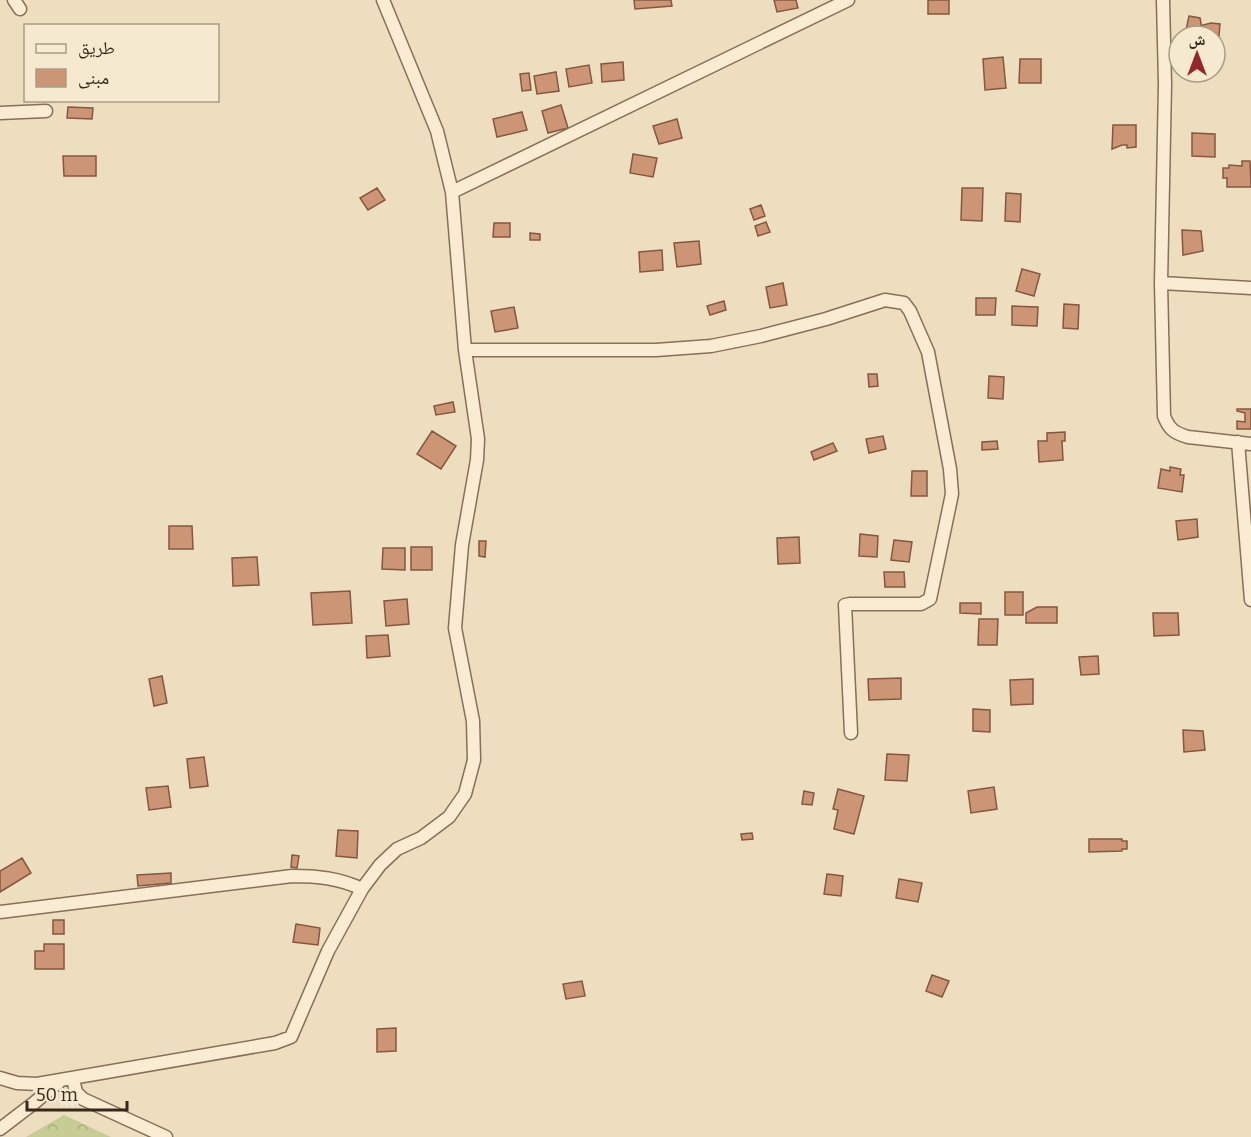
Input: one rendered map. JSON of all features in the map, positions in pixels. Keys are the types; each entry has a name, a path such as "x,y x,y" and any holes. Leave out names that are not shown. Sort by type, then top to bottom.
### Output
{"street":[{"path":"0,1078 16,1083 37,1084 67,1080 275,1043 291,1037 328,951 362,889 380,865 397,849 421,838 449,817 465,794 474,760 473,721 455,628 462,545 477,460 478,439 465,350 452,192 437,131 382,0"},
{"path":"452,192 848,0"},
{"path":"1163,0 1165,84 1161,283 1164,416 1169,428 1188,437 1245,443 1251,600"},
{"path":"0,113 46,111"},
{"path":"1161,283 1251,288"},
{"path":"465,350 657,350 711,346 826,319 885,300 904,303 910,310 927,352 950,469 952,494 930,598 921,604 845,605 851,733"},
{"path":"0,912 292,876 318,876 344,880 362,889"},
{"path":"0,1129 67,1080"},
{"path":"67,1080 83,1099 166,1137"}],"green space":[{"path":"64,1115 111,1137 26,1137"}],"building":[{"path":"634,0 671,0 672,6 635,9"},
{"path":"774,0 796,0 798,8 777,12"},
{"path":"928,0 949,0 949,14 928,14"},
{"path":"1189,16 1200,18 1201,24 1187,24"},
{"path":"1003,57 1006,88 985,90 983,59"},
{"path":"1020,59 1041,59 1041,83 1019,83"},
{"path":"623,62 624,80 602,82 601,64"},
{"path":"589,65 592,83 569,87 566,69"},
{"path":"556,72 559,91 537,94 534,76"},
{"path":"529,73 531,90 522,91 520,74"},
{"path":"561,105 568,128 548,133 542,111"},
{"path":"68,107 93,108 92,119 67,118"},
{"path":"522,112 527,130 497,137 493,119"},
{"path":"677,119 682,138 659,144 653,126"},
{"path":"1113,125 1136,125 1136,147 1127,148 1127,145 1122,145 1112,149"},
{"path":"1192,133 1215,134 1215,157 1192,156"},
{"path":"633,154 657,158 653,177 630,173"},
{"path":"63,156 96,156 96,176 64,176"},
{"path":"1242,161 1250,161 1251,187 1227,187 1227,178 1223,178 1223,168 1229,168 1229,165 1242,166"},
{"path":"377,188 385,200 368,210 360,198"},
{"path":"962,188 983,188 982,221 961,220"},
{"path":"1006,193 1021,194 1020,222 1005,221"},
{"path":"761,205 765,216 754,220 750,209"},
{"path":"766,222 770,232 758,236 755,226"},
{"path":"494,223 510,223 510,237 493,237"},
{"path":"1182,230 1201,231 1203,251 1183,255"},
{"path":"530,233 540,234 540,240 530,240"},
{"path":"699,241 701,264 677,267 674,243"},
{"path":"662,250 663,270 640,272 639,252"},
{"path":"1022,269 1040,274 1034,296 1016,291"},
{"path":"783,283 787,305 770,308 766,287"},
{"path":"976,298 996,298 995,315 976,315"},
{"path":"724,301 726,310 710,315 707,306"},
{"path":"1064,304 1079,305 1078,329 1063,328"},
{"path":"1012,306 1038,307 1037,326 1012,325"},
{"path":"514,307 518,328 495,332 491,311"},
{"path":"868,374 877,374 878,386 869,387"},
{"path":"989,376 1004,377 1003,399 988,398"},
{"path":"453,402 455,412 436,415 434,406"},
{"path":"1237,409 1251,409 1251,429 1237,429 1237,421 1245,422 1245,413"},
{"path":"432,431 456,446 441,469 417,454"},
{"path":"1065,432 1065,441 1062,441 1063,460 1039,462 1038,441 1047,441 1047,433"},
{"path":"883,436 886,449 869,453 866,439"},
{"path":"997,441 998,449 982,450 982,442"},
{"path":"833,443 837,451 814,460 811,452"},
{"path":"1170,467 1181,469 1180,475 1184,475 1182,492 1158,488 1161,469 1170,471"},
{"path":"912,471 927,471 927,496 911,496"},
{"path":"1197,519 1198,537 1178,540 1176,521"},
{"path":"169,526 192,526 193,549 169,549"},
{"path":"860,534 878,536 877,557 859,556"},
{"path":"799,537 800,563 778,564 777,538"},
{"path":"894,540 912,542 909,562 891,560"},
{"path":"479,541 486,541 485,557 479,556"},
{"path":"411,547 432,547 432,570 411,570"},
{"path":"383,548 405,548 405,570 382,569"},
{"path":"257,557 259,585 233,586 232,558"},
{"path":"884,572 904,572 905,587 885,587"},
{"path":"350,591 352,623 313,625 311,593"},
{"path":"1005,592 1023,592 1023,615 1005,615"},
{"path":"407,599 409,624 386,626 384,601"},
{"path":"960,603 981,603 981,614 960,613"},
{"path":"1037,607 1057,607 1057,623 1026,623 1026,613"},
{"path":"1153,613 1178,613 1179,635 1154,636"},
{"path":"979,619 998,619 997,645 978,645"},
{"path":"388,635 390,656 367,658 366,636"},
{"path":"1098,656 1099,674 1081,675 1079,657"},
{"path":"162,676 167,703 154,706 149,679"},
{"path":"901,678 901,699 869,700 868,679"},
{"path":"1033,679 1033,704 1011,705 1010,680"},
{"path":"973,709 990,710 990,732 973,731"},
{"path":"1183,730 1203,731 1205,750 1184,752"},
{"path":"887,754 909,755 907,781 885,780"},
{"path":"204,757 208,786 190,788 187,759"},
{"path":"168,786 171,807 149,810 146,788"},
{"path":"994,787 997,809 971,813 968,791"},
{"path":"838,789 864,796 854,834 834,829 838,810 833,809"},
{"path":"804,791 814,793 812,805 802,804"},
{"path":"338,830 358,831 357,858 336,856"},
{"path":"752,833 753,839 742,840 741,834"},
{"path":"1089,839 1122,839 1122,841 1127,841 1127,849 1089,852"},
{"path":"292,855 299,856 297,868 291,867"},
{"path":"22,858 31,873 0,892 0,871"},
{"path":"171,873 171,883 138,886 137,875"},
{"path":"827,874 843,876 841,896 824,894"},
{"path":"899,879 922,883 918,902 896,898"},
{"path":"53,920 64,920 64,934 53,934"},
{"path":"296,924 320,928 318,945 293,942"},
{"path":"44,944 64,944 64,969 35,969 35,951 44,951"},
{"path":"932,975 949,981 942,997 926,991"},
{"path":"582,981 585,996 566,999 563,984"},
{"path":"396,1028 396,1051 377,1052 377,1029"}]}
